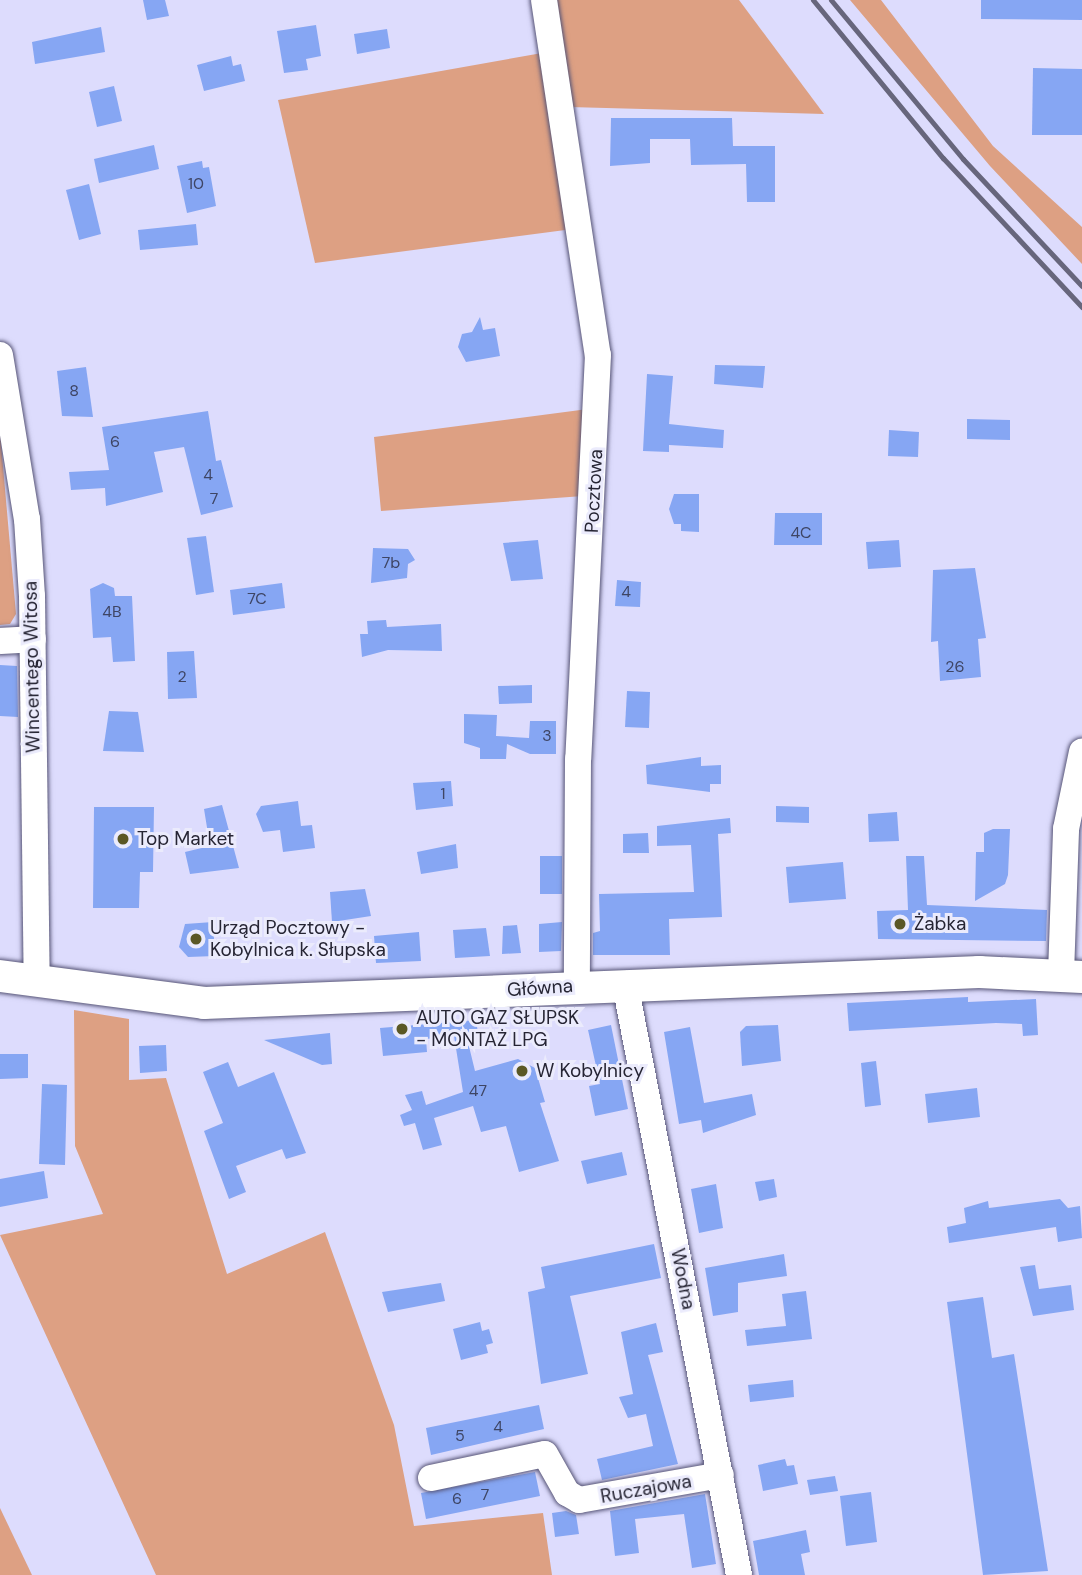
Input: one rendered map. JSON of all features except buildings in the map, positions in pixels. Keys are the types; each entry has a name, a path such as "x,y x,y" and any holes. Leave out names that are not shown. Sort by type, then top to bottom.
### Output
{"main road":[{"name":"Główna","path":"0,976 204,1003 625,984 1071,975"}],"street":[{"name":"Pocztowa","path":"544,0 598,355 578,759 577,986"},
{"name":"Wincentego Witosa","path":"0,355 27,519 33,639 31,892 37,982"},
{"path":"0,641 33,639"},
{"path":"1071,975 1073,881 1066,829 1082,752"},
{"name":"Wodna","path":"625,984 739,1575"},
{"name":"Ruczajowa","path":"431,1478 545,1454 567,1493 579,1500 720,1475"}],"shaded area":[{"path":"553,0 739,0 824,114 569,107"},
{"path":"850,0 881,0 993,146 1082,227 1082,264 990,166"},
{"path":"542,53 573,229 315,263 278,100"},
{"path":"588,409 583,496 381,511 374,437"},
{"path":"0,432 16,614 10,624 0,625"},
{"path":"74,1010 129,1019 129,1080 166,1078 227,1274 325,1232 394,1425 414,1526 543,1513 552,1575 156,1575 0,1235 103,1214 75,1146"},
{"path":"0,1508 32,1575 0,1575"}],"railway":[{"path":"813,0 943,158 1082,307"},
{"path":"831,0 963,159 1082,286"}],"place":[{"name":"Top Market","path":"123,839"},
{"name":"Żabka","path":"900,924"},
{"name":"Urząd Pocztowy - Kobylnica k. Słupska","path":"196,939"},
{"name":"AUTO GAZ SŁUPSK - MONTAŻ LPG","path":"402,1029"},
{"name":"W Kobylnicy","path":"522,1071"}]}
